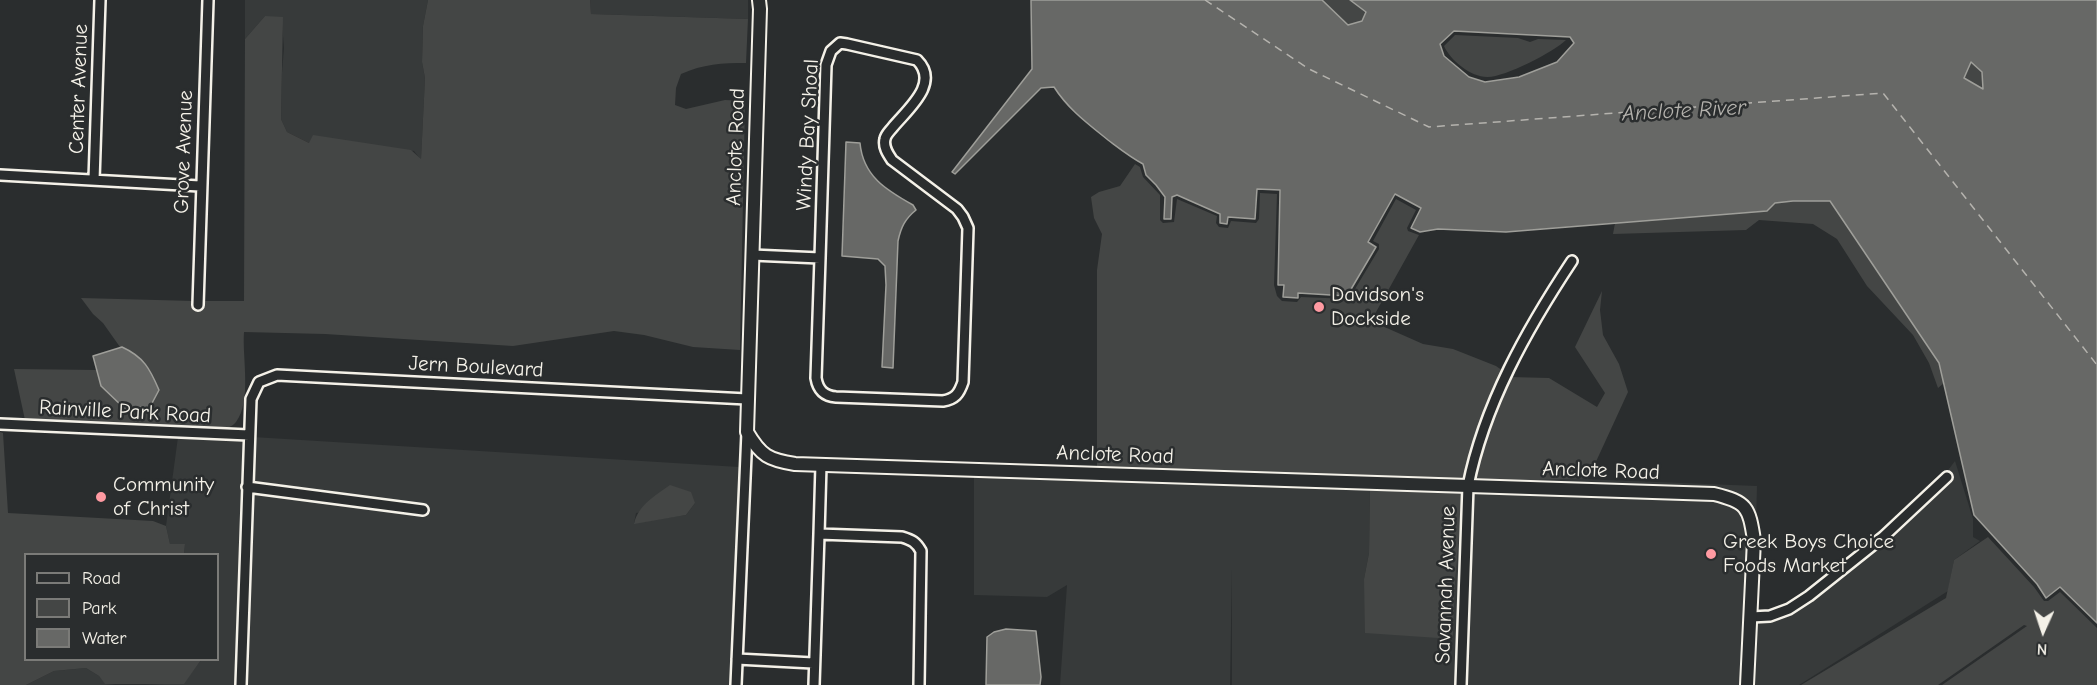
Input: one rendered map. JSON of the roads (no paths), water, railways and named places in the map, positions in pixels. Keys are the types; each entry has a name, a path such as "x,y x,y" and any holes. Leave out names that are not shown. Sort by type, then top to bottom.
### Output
{"street":[{"name":"Center Avenue","path":"94,180 100,0"},
{"name":"Grove Avenue","path":"198,305 200,186 208,0"},
{"name":"Anclote Road","path":"759,0 747,432 762,454 774,461 795,464 1714,494 1735,499 1746,508 1752,532 1747,685"},
{"name":"Windy Bay Shoal","path":"840,43 917,60 924,68 927,77 925,87 885,136 884,142 885,151 892,160 952,204 963,217 968,228 963,382 958,394 952,400 836,397 823,393 816,378 820,258 826,65 831,51 840,43"},
{"path":"0,175 200,186"},
{"path":"752,255 820,258"},
{"name":"Savannah Avenue","path":"1461,685 1468,486 1474,458 1505,377 1554,288 1572,261"},
{"name":"Jern Boulevard","path":"241,685 251,399 259,381 277,375 747,399"},
{"name":"Rainville Park Road","path":"0,424 249,435"},
{"path":"736,685 747,432"},
{"path":"814,685 821,465"},
{"path":"1751,617 1770,616 1789,609 1809,596 1883,537 1947,477"},
{"path":"247,487 423,510"},
{"path":"819,534 902,537 911,539 917,544 921,551 922,561 919,685"},
{"path":"737,659 813,663"}],"water":[{"name":"Anclote River","path":"1031,0 1322,0 1348,25 1362,21 1366,12 1350,0 2097,0 2097,623 2060,587 2046,598 2037,584 1974,515 1939,363 1830,201 1775,203 1767,211 1506,232 1438,229 1420,232 1411,228 1421,208 1395,194 1368,242 1376,247 1347,296 1298,293 1298,298 1283,297 1284,285 1278,285 1280,190 1257,189 1255,219 1228,217 1227,224 1220,223 1220,214 1177,195 1172,197 1171,219 1164,219 1165,197 1146,175 1143,164 1085,122 1054,87 1041,88 955,174 952,172 1032,69","holes":["1454,31 1570,37 1574,43 1557,62 1519,77 1485,82 1469,77 1444,56 1440,44","1971,62 1982,72 1983,89 1964,78"]},
{"path":"846,142 860,143 862,155 871,173 894,194 913,205 916,210 904,224 898,241 893,368 882,367 885,266 878,259 842,256"},
{"path":"122,347 141,359 156,383 159,390 150,407 124,408 101,386 93,356"},
{"path":"1006,629 1036,631 1040,685 986,685 987,637 994,632"}],"place":[{"name":"Davidson's Dockside","path":"1319,307"},
{"name":"Community of Christ","path":"101,497"},
{"name":"Greek Boys Choice Foods Market","path":"1711,554"}]}
